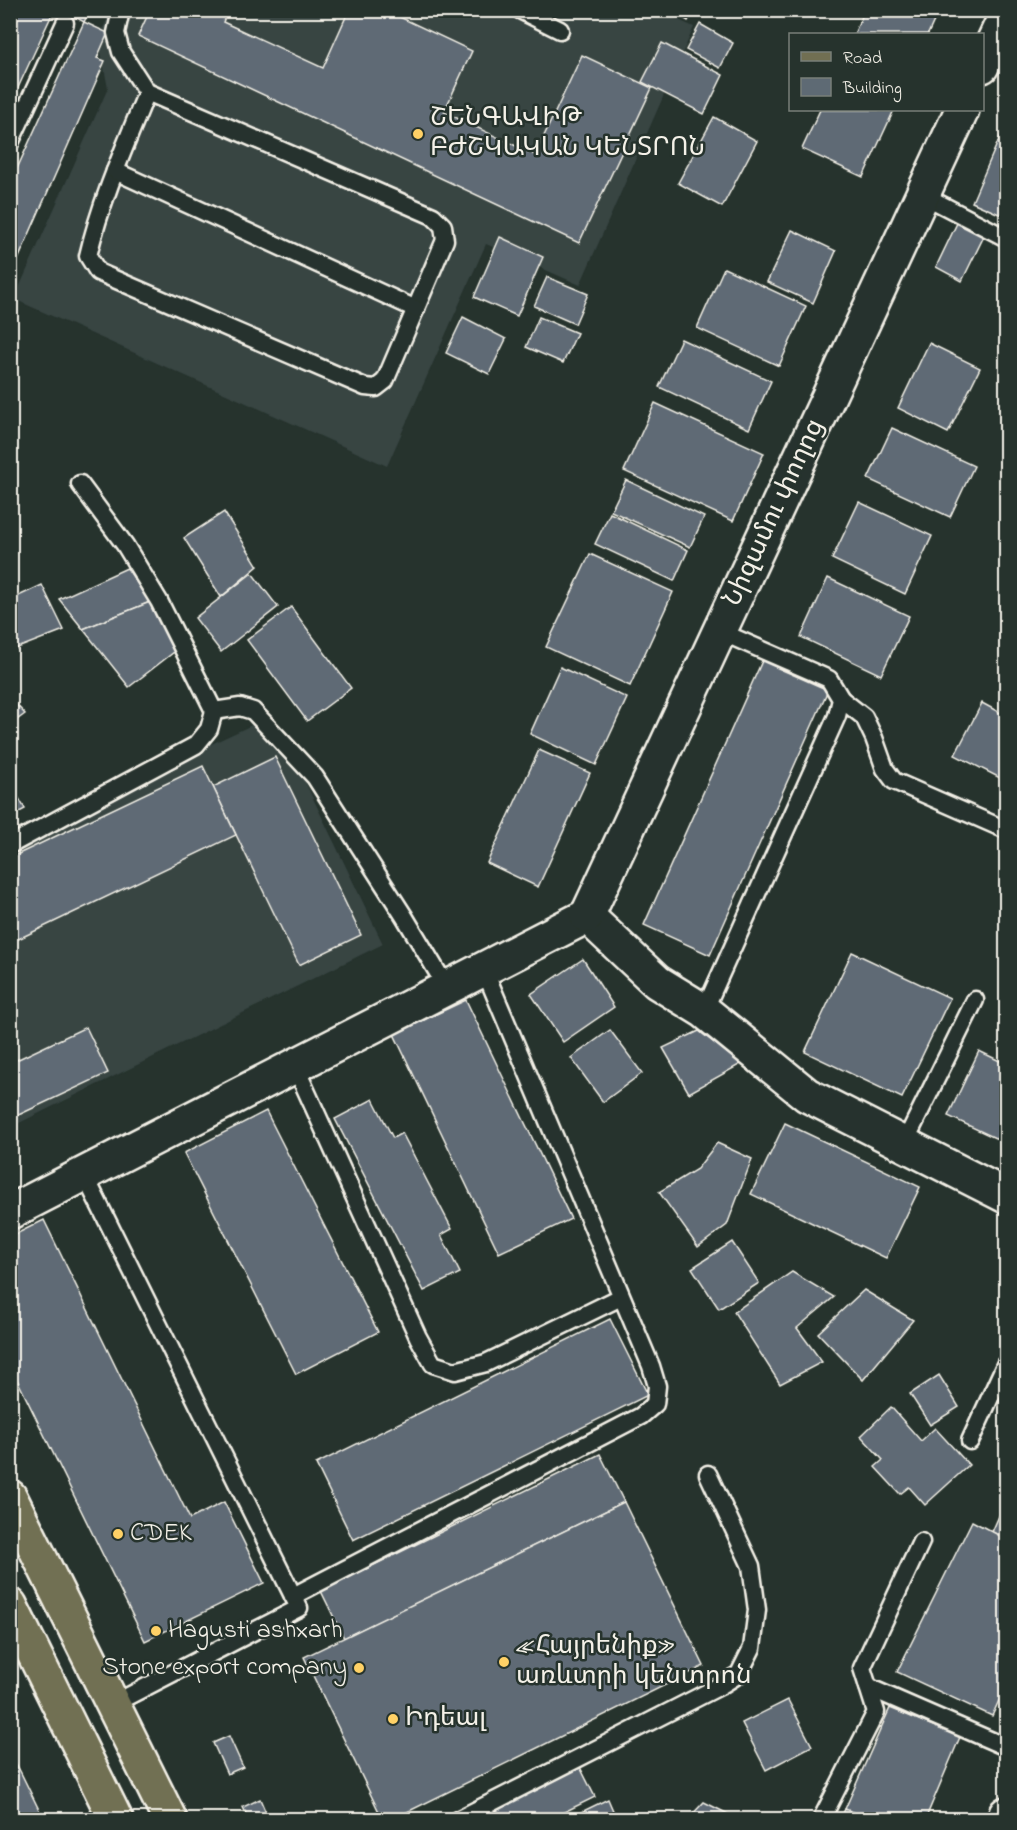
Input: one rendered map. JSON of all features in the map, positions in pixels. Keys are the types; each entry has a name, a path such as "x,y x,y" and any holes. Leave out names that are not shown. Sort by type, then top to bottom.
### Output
{"main road":[{"path":"10,1497 170,1820"},
{"path":"10,1605 117,1820"}],"street":[{"path":"984,62 1006,15"},
{"name":"Նիզամու փողոց","path":"587,916 962,111"},
{"path":"10,1212 587,916 657,982 704,1011 807,1095 1006,1196"},
{"path":"1004,1820 1006,1814"}],"lane":[{"path":"121,10 116,33 121,52 147,92 433,216 443,226 445,240 385,381 376,387 365,387 98,272 88,256 115,171 147,92"},
{"path":"520,10 560,30"},
{"path":"10,143 65,23"},
{"path":"115,171 416,309"},
{"path":"923,195 1006,238"},
{"path":"10,845 196,745 209,729 214,711 159,601 124,545 80,484"},
{"path":"720,632 829,679 841,699 864,717 885,769 894,781 1006,830"},
{"path":"704,1011 837,716 841,699"},
{"path":"214,711 240,707 253,711 315,777 447,988"},
{"path":"293,1596 641,1416 656,1404 657,1386 651,1366 484,969"},
{"path":"904,1144 975,1000"},
{"path":"295,1066 432,1364 455,1371 486,1363 621,1297"},
{"path":"84,1174 299,1608 113,1704"},
{"path":"970,1441 1006,1363"},
{"path":"457,1820 720,1686 739,1674 752,1648 757,1610 751,1566 708,1474"},
{"path":"821,1820 876,1712 862,1668 921,1542"},
{"path":"868,1687 1006,1747"}],"shaded area":[{"path":"656,10 694,27 580,285 486,244 387,466 14,299 108,88 98,39 111,11"},
{"path":"273,715 383,944 11,1127 10,839"}],"building":[{"path":"10,10 54,10 10,105"},
{"path":"63,10 90,10 84,22"},
{"name":"ՇԵՆԳԱՎԻԹ ԲԺՇԿԱԿԱՆ ԿԵՆՏՐՈՆ","path":"150,10 228,10 223,22 323,68 349,10 385,10 472,51 444,112 535,155 582,55 652,88 579,243 138,36"},
{"path":"671,10 694,10 688,21"},
{"path":"865,10 939,10 928,33 854,33"},
{"path":"84,22 108,33 97,58 105,61 10,278 10,184"},
{"path":"700,24 733,43 720,68 686,50"},
{"path":"662,43 723,75 704,114 642,82"},
{"path":"820,111 894,111 863,177 802,149"},
{"path":"714,117 757,141 722,207 678,183"},
{"path":"1006,123 1006,217 972,202"},
{"path":"958,221 985,234 962,281 936,267"},
{"path":"792,230 836,251 813,303 767,282"},
{"path":"500,237 543,257 517,316 474,297"},
{"path":"724,268 806,306 779,366 697,328"},
{"path":"547,277 588,294 575,324 534,306"},
{"path":"463,317 506,339 489,374 446,353"},
{"path":"539,317 577,333 563,363 526,347"},
{"path":"681,339 771,381 749,429 659,387"},
{"path":"929,343 980,368 948,433 898,408"},
{"path":"655,403 764,453 733,521 624,471"},
{"path":"892,428 974,466 950,517 868,479"},
{"path":"626,480 704,517 690,547 611,511"},
{"path":"859,502 932,536 905,594 832,559"},
{"path":"224,512 258,566 221,597 184,538"},
{"path":"610,513 688,550 674,581 595,544"},
{"path":"590,554 673,592 630,686 546,647"},
{"path":"127,568 150,602 83,629 59,599"},
{"path":"252,573 278,607 221,652 195,618"},
{"path":"828,578 909,616 881,675 801,637"},
{"path":"42,585 64,630 10,651 10,600"},
{"path":"150,602 174,652 129,687 83,629"},
{"path":"291,607 351,688 307,721 247,640"},
{"path":"762,661 828,690 710,955 644,925"},
{"path":"560,667 627,698 596,765 530,734"},
{"path":"10,698 25,714 10,725"},
{"path":"982,703 1006,716 1006,781 955,755"},
{"path":"539,750 590,773 538,887 487,863"},
{"path":"275,757 361,935 299,965 213,787"},
{"path":"203,766 236,835 10,943 10,858"},
{"path":"10,783 25,809 10,817"},
{"path":"852,952 950,998 902,1098 805,1052"},
{"path":"583,959 614,1007 563,1042 531,994"},
{"path":"466,1000 571,1219 499,1253 394,1034"},
{"path":"86,1027 108,1073 10,1119 10,1063"},
{"path":"610,1030 642,1073 603,1102 571,1058"},
{"path":"699,1031 741,1064 689,1093 663,1048"},
{"path":"979,1051 1006,1064 1006,1143 948,1116"},
{"path":"373,1099 393,1138 402,1133 452,1229 441,1235 460,1273 424,1291 335,1119"},
{"path":"266,1111 378,1332 296,1374 184,1153"},
{"path":"785,1123 920,1187 886,1258 751,1194"},
{"path":"717,1143 752,1159 727,1225 698,1247 659,1192 697,1169"},
{"path":"44,1220 190,1519 224,1502 264,1583 145,1641 10,1365 10,1237"},
{"path":"732,1242 759,1283 719,1309 692,1268"},
{"path":"792,1272 834,1297 797,1328 822,1362 780,1384 734,1312"},
{"path":"864,1290 913,1320 863,1380 818,1333"},
{"path":"610,1319 648,1395 353,1540 316,1464"},
{"path":"939,1375 959,1407 930,1425 910,1394"},
{"path":"891,1407 921,1441 935,1428 969,1465 925,1505 909,1487 900,1494 875,1467 883,1460 861,1436"},
{"path":"600,1454 624,1502 344,1638 321,1591"},
{"path":"1006,1500 1006,1539 992,1532"},
{"name":"«Հայրենիք» առևտրի կենտրոն","path":"624,1502 704,1666 391,1820 383,1820 304,1657"},
{"path":"972,1521 1006,1539 1006,1685 992,1716 897,1672"},
{"path":"788,1700 812,1746 766,1770 742,1723"},
{"path":"890,1708 960,1737 925,1820 870,1820 845,1809"},
{"path":"229,1736 243,1767 227,1774 213,1743"},
{"path":"10,1752 21,1773 44,1820 10,1820"},
{"path":"580,1767 595,1797 548,1820 484,1820 482,1814"},
{"path":"260,1799 269,1820 249,1820 243,1807"},
{"path":"608,1799 617,1820 565,1820"},
{"path":"704,1802 740,1820 687,1820"},
{"path":"845,1809 870,1820 840,1820"}],"place":[{"name":"ՇԵՆԳԱՎԻԹ ԲԺՇԿԱԿԱՆ ԿԵՆՏՐՈՆ","path":"418,134"},
{"name":"CDEK","path":"118,1534"},
{"name":"Hagusti ashxarh","path":"156,1631"},
{"name":"«Հայրենիք» առևտրի կենտրոն","path":"504,1662"},
{"name":"Stone export company","path":"359,1668"},
{"name":"Իդեալ","path":"393,1719"}]}
